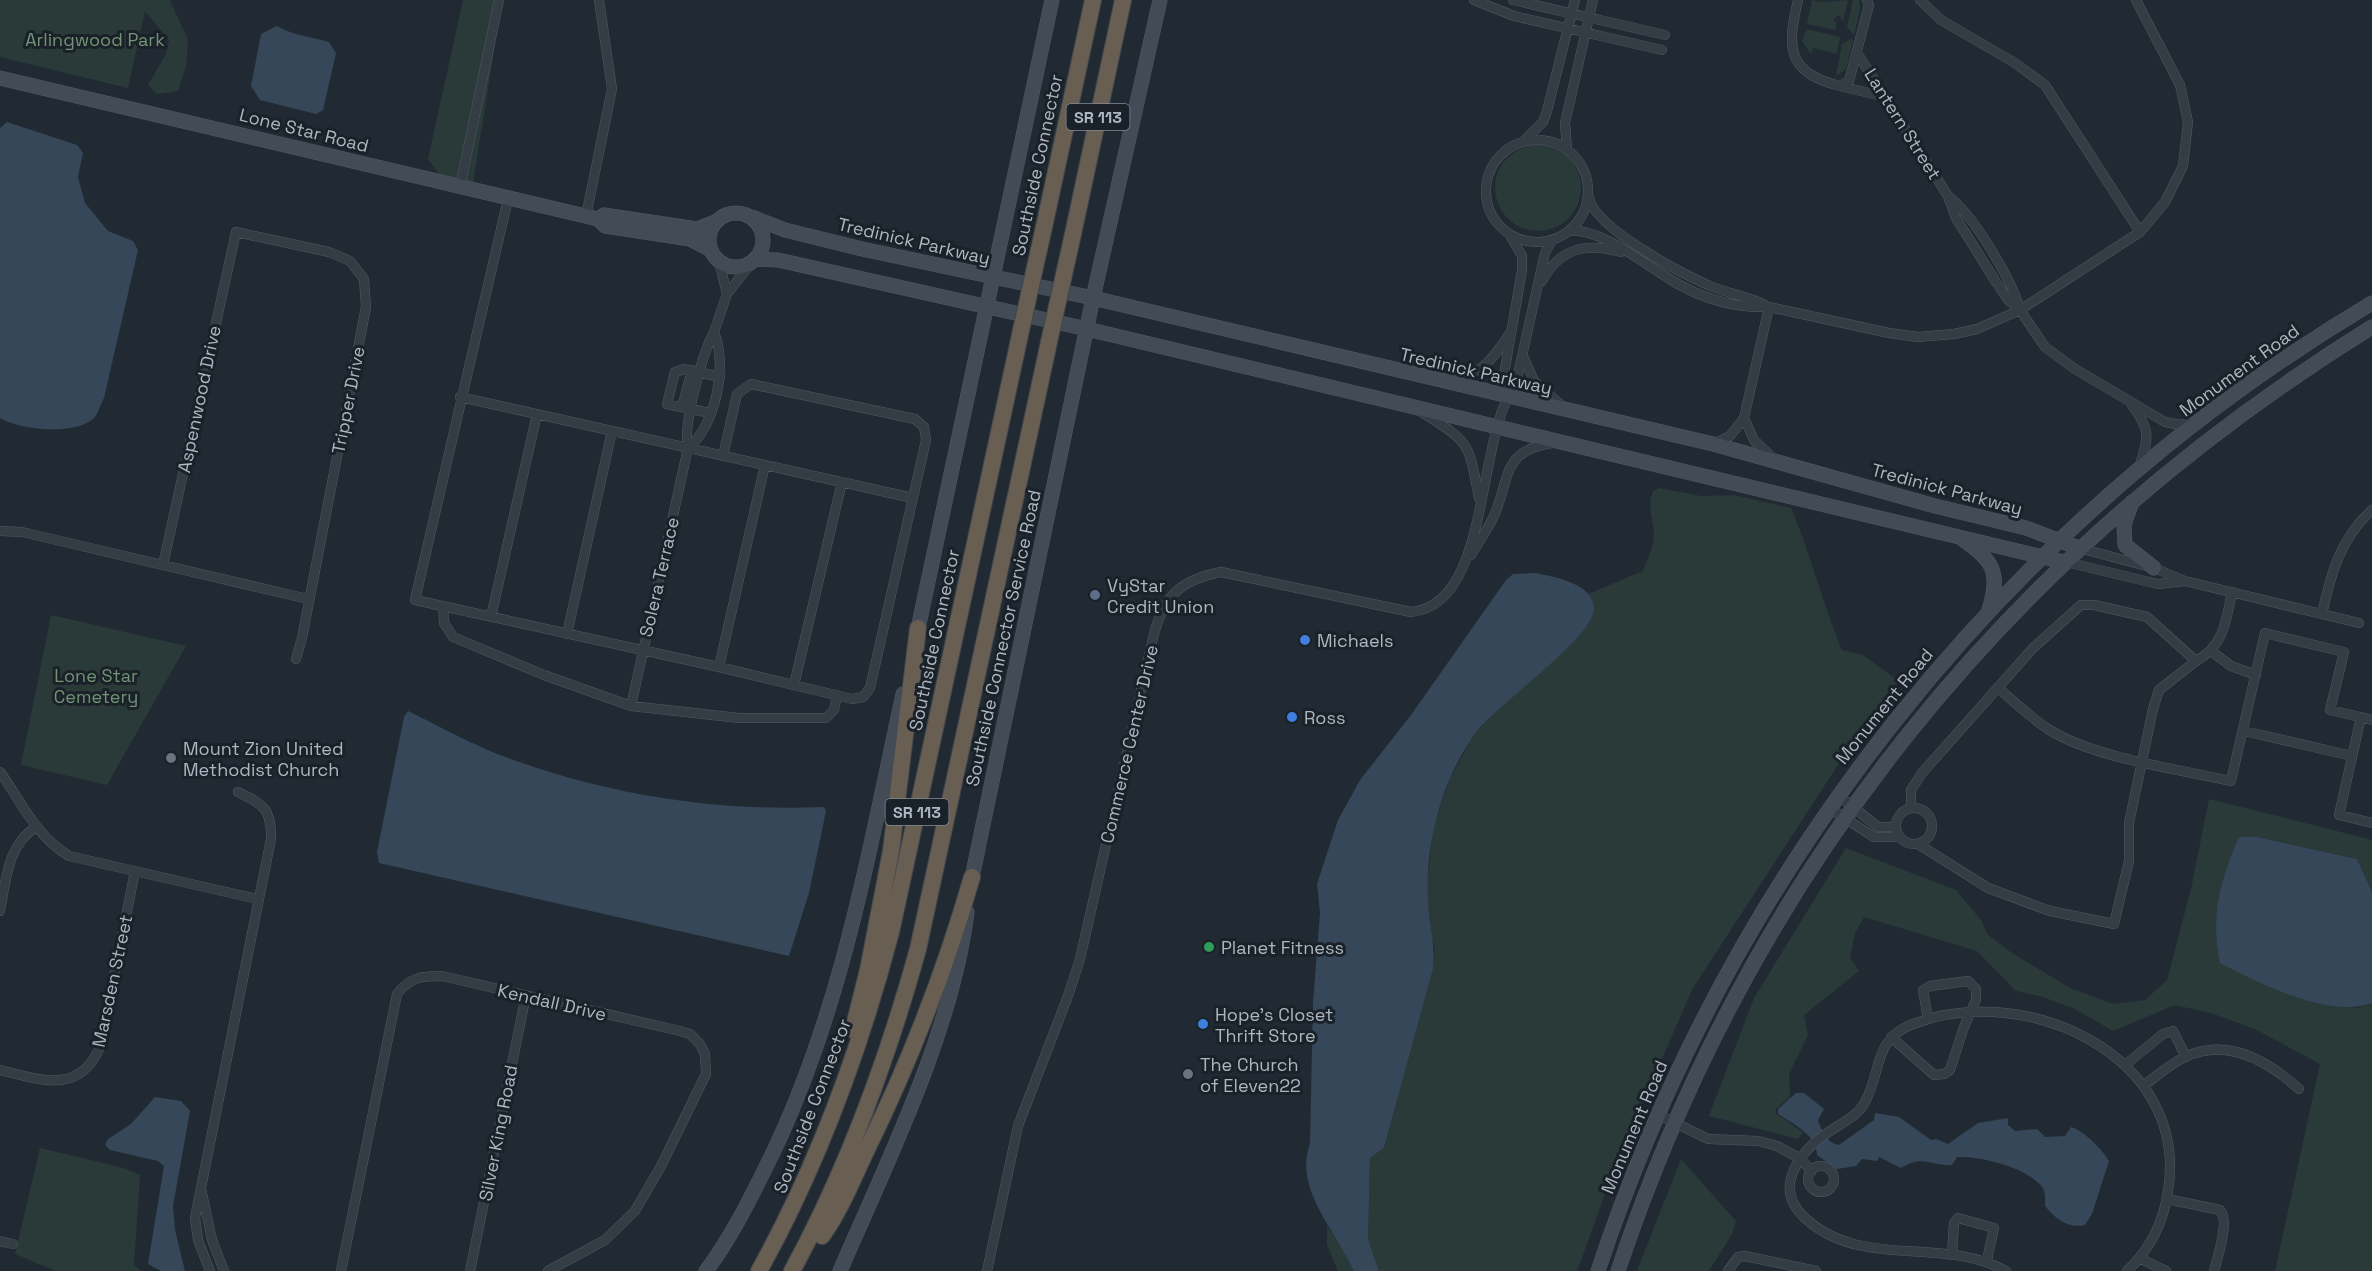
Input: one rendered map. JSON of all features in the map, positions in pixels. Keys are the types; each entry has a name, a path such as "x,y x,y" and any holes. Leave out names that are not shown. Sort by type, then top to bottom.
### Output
{"highway":[{"name":"Southside Connector","path":"763,1264 788,1218 828,1129 873,1001 894,921 1093,0"},
{"name":"SR 113","path":"795,1271 846,1162 879,1080 918,949 1124,0"},
{"path":"763,1264 834,1090 868,970 891,851 918,628"},
{"path":"795,1271 826,1231 891,1100 937,990 972,877"}],"street":[{"path":"460,187 499,0"},
{"path":"592,217 612,89 599,0"},
{"name":"Southside Connector","path":"706,1271 736,1226 781,1137 812,1063 838,985 858,905 1052,0"},
{"name":"Southside Connector Service Road","path":"840,1271 908,1114 934,1041 965,930 972,877 1093,298 1160,0"},
{"path":"1474,0 1514,16 1662,50"},
{"path":"1513,0 1665,35"},
{"path":"1575,0 1543,122 1520,143 1497,159 1487,184 1490,211 1508,233 1529,241 1552,240 1569,231 1585,210 1588,196"},
{"path":"1567,149 1564,123 1593,0"},
{"name":"Lantern Street","path":"1798,0 1790,32 1792,50 1810,77 1840,86 1849,81 1869,5 1867,0"},
{"path":"1920,0 1932,14 2015,63 2045,85 2140,232"},
{"path":"1569,231 1595,233 1682,286 1705,297 1750,308 1769,307 1889,333 1918,337 1977,329 2020,310 2140,232 2165,202 2183,166 2188,122 2180,86 2136,0"},
{"name":"Lantern Street","path":"1857,53 1948,196 1962,208 1977,230 2009,283 2020,310 2044,347 2075,369 2165,422 2180,425 2199,421"},
{"name":"Lone Star Road","path":"0,78 592,217 604,215 697,229 715,222"},
{"path":"1840,86 1886,97"},
{"path":"1520,143 1544,140 1567,149 1584,170 1591,207 1604,221 1663,261 1713,288 1752,298 1769,307"},
{"path":"508,199 460,396 415,600 719,666 837,696 852,699 863,697 870,688 926,440 924,428 915,419 751,384 737,394 723,456"},
{"path":"719,261 739,267 754,261 761,253 764,237 762,229 752,217 735,212 715,222 709,235 711,250 719,261 727,294"},
{"name":"Lone Star Road","path":"592,217 605,226 690,239 711,250"},
{"name":"Tredinick Parkway","path":"752,217 785,230 993,278 1093,298 1505,397 1713,444 1935,506 2026,528 2079,548 2154,568 2185,581 2359,623"},
{"name":"Aspenwood Drive","path":"163,566 236,232"},
{"name":"Tripper Drive","path":"236,232 329,252 350,261 364,279 366,307 302,638 296,658"},
{"name":"Commerce Center Drive","path":"987,1271 1018,1125 1079,962 1153,638 1163,606 1182,586 1206,575 1221,572 1411,612 1423,611 1439,603 1451,591 1467,562 1505,397 1503,380 1521,285 1522,263 1517,245 1508,233"},
{"name":"Commerce Center Drive","path":"1505,397 1516,383 1545,253 1552,240"},
{"path":"1538,288 1549,269 1566,253 1575,249 1591,246 1629,254"},
{"name":"Tredinick Parkway","path":"754,261 778,260 1087,329 2158,584 2185,581"},
{"name":"Solera Terrace","path":"631,706 688,448 685,437 687,408 696,371 714,332 727,294 754,261"},
{"name":"Monument Road","path":"1598,1271 1657,1114 1688,1047 1743,943 1829,808 1891,723 1988,611 2058,540 2139,468 2301,347 2372,303"},
{"path":"1713,444 1730,436 1744,418 1769,307"},
{"name":"Monument Road","path":"1618,1271 1674,1123 1752,966 1853,807 1946,688 1993,633 2064,562 2133,500 2241,414 2372,327"},
{"path":"1447,383 1468,377 1484,368 1512,329"},
{"name":"Solera Terrace","path":"688,448 697,441 718,394 719,345 714,332"},
{"path":"1523,356 1534,381 1543,392 1570,412"},
{"path":"710,413 668,404 675,372 696,371 720,376"},
{"path":"460,396 913,498"},
{"path":"2127,399 2146,425 2148,435 2139,468"},
{"path":"1412,406 1452,431 1466,446 1480,503"},
{"path":"491,617 537,414"},
{"path":"1744,418 1754,440 1777,462"},
{"path":"567,634 612,431"},
{"path":"1467,562 1493,518 1506,474 1516,457 1534,446 1562,442"},
{"path":"719,666 765,465"},
{"path":"794,685 842,482"},
{"path":"2133,500 2124,525 2125,545 2154,568"},
{"path":"2322,614 2330,577 2343,544 2356,525 2372,510"},
{"path":"0,531 22,532 308,599"},
{"path":"1955,535 1984,555 1993,568 1995,586 1988,611"},
{"path":"1918,844 1927,838 1932,823 1927,813 1911,808 1901,813 1895,827 1899,837 1906,842 1918,844 1988,888 2050,911 2114,924 2129,861 2129,823 2159,690 2211,651 2221,640 2232,592"},
{"path":"1911,808 1911,790 1922,773 2033,648 2082,605 2094,604 2147,617 2196,661"},
{"path":"443,606 444,623 453,637 544,675 631,706 739,718 826,718 834,710 837,696"},
{"path":"1998,688 2049,730 2079,743 2142,761 2230,781 2244,731 2265,633 2344,652 2330,710 2372,720"},
{"path":"2211,651 2230,666 2256,675"},
{"path":"2361,717 2339,815 2372,823"},
{"path":"2244,731 2352,756"},
{"path":"0,772 36,827 51,845 69,856 257,899"},
{"path":"210,1271 198,1240 195,1218 271,838 272,822 262,806 238,792"},
{"path":"1838,795 1878,827 1895,827"},
{"path":"1829,808 1844,820 1874,837 1899,837"},
{"path":"0,911 11,859 17,844 36,827"},
{"name":"Marsden Street","path":"0,1070 43,1081 59,1081 71,1079 94,1061 100,1047 135,871"},
{"name":"Kendall Drive","path":"341,1271 397,994 405,983 421,976 442,976 690,1034 705,1054 706,1074 661,1166 634,1211 605,1240 548,1271"},
{"path":"1891,1037 1934,1075 1944,1074 1950,1070 1964,1027 1972,1012 1976,989 1968,981 1930,986 1923,990 1928,1019"},
{"name":"Silver King Road","path":"470,1271 526,995"},
{"path":"2006,1271 1987,1260 1952,1254 1892,1252 1835,1239 1818,1229 1793,1203 1791,1190 1793,1172 1799,1158 1811,1144 1855,1115 1864,1104 1881,1053 1898,1030 1928,1019 1972,1012 2005,1012 2049,1021 2081,1034 2125,1065 2143,1086 2162,1121 2171,1149 2172,1170 2161,1220 2141,1259 2127,1271"},
{"path":"2125,1065 2163,1034 2173,1031 2186,1057"},
{"path":"2143,1086 2186,1057 2232,1051 2256,1057 2282,1074 2299,1089"},
{"path":"1657,1114 1708,1138 1758,1141 1799,1158 1812,1171"},
{"path":"201,1188 213,1240 224,1271"},
{"path":"2167,1199 2220,1210 2225,1215 2214,1271"},
{"path":"1952,1254 1954,1223 1958,1218 1964,1219 1994,1228 1987,1260"},
{"path":"0,1241 13,1244"},
{"path":"1728,1271 1738,1257 1745,1256 1816,1271"},
{"path":"2141,1259 2166,1271"}],"green space":[{"name":"Arlingwood Park","path":"0,0 170,0 188,40 186,66 178,91 157,94 148,85 166,54 169,40 145,11 128,88 0,57"},
{"path":"463,0 502,0 473,183 439,174 428,159"},
{"path":"1812,0 1820,2 1848,0 1843,22 1839,15 1833,19 1837,24 1835,30 1807,24"},
{"path":"1853,0 1859,0 1860,9 1854,35 1847,27"},
{"path":"1807,29 1840,37 1837,54 1813,48 1811,54 1802,41"},
{"path":"1853,40 1846,69 1836,76 1842,44"},
{"path":"1538,145 1562,152 1574,164 1581,188 1574,212 1562,224 1538,231 1514,224 1502,212 1495,188 1502,164 1514,152"},
{"path":"1659,488 1701,496 1734,495 1791,508 1842,650 1863,655 1900,682 1862,728 1693,988 1617,1161 1577,1271 1379,1271 1368,1239 1370,1158 1384,1148 1433,969 1435,949 1429,928 1427,886 1433,826 1450,779 1472,737 1594,606 1588,594 1643,571 1654,536 1651,499 1653,491"},
{"name":"Lone Star Cemetery","path":"51,615 186,646 107,785 21,765"},
{"path":"2209,799 2372,840 2372,892 2357,859 2257,837 2239,837 2321,1003 2357,1008 2372,1003 2372,1271 2275,1271 2320,1064 2257,1030 2214,1014 2175,1005 2113,1031 2075,1009 2040,996 2016,991 1977,951 1864,917 1855,933 1850,958 1859,971 1804,1015 1808,1035 1789,1074 1790,1097 1776,1109 1776,1114 1803,1132 1798,1139 1709,1116 1754,998 1846,848 1956,890 1981,920 1987,934 2009,951 2070,988 2113,1004 2145,1000 2167,980 2191,889"},
{"path":"40,1148 124,1168 140,1175 134,1265 141,1271 56,1271 15,1254"},
{"path":"1681,1159 1736,1221 1732,1234 1709,1271 1637,1271"},
{"path":"1327,1226 1344,1250 1354,1271 1338,1271 1327,1245"}],"water":[{"path":"277,26 295,34 329,42 336,53 323,110 316,114 260,100 251,86 261,34"},
{"path":"7,122 77,145 83,153 78,177 85,203 108,231 133,241 138,250 104,398 94,418 74,427 34,428 20,426 0,418 0,128"},
{"path":"1536,573 1562,579 1580,587 1592,599 1594,608 1590,621 1561,654 1483,724 1461,756 1443,796 1429,859 1429,911 1434,952 1433,969 1384,1148 1370,1158 1368,1239 1379,1271 1354,1271 1319,1210 1307,1177 1306,1161 1310,1144 1313,1003 1320,913 1317,884 1338,820 1360,780 1411,715 1506,580 1513,574"},
{"path":"408,711 490,751 530,766 612,788 696,803 781,808 824,807 826,811 809,893 789,956 379,863 377,852 404,717"},
{"path":"2239,837 2257,837 2357,859 2372,892 2372,1003 2355,1007 2315,1003 2274,989 2220,963 2216,930 2219,899"},
{"path":"1796,1093 1804,1093 1824,1109 1818,1120 1821,1128 1828,1139 1839,1145 1874,1120 1875,1113 1899,1117 1931,1140 1936,1139 1948,1144 1978,1123 2008,1118 2008,1125 2015,1131 2037,1129 2045,1137 2065,1136 2071,1127 2076,1129 2092,1141 2109,1161 2092,1214 2085,1225 2067,1224 2045,1206 2044,1191 2035,1180 2015,1168 1978,1158 1957,1157 1952,1165 1921,1161 1901,1168 1879,1157 1877,1161 1862,1159 1856,1166 1837,1169 1817,1155 1813,1141 1803,1130 1778,1114 1778,1109"},
{"path":"155,1097 181,1101 190,1111 173,1206 175,1230 185,1271 161,1271 148,1264 164,1166 158,1161 110,1150 105,1145 108,1139 131,1124"}],"place":[{"name":"VyStar Credit Union","path":"1095,595"},
{"name":"Michaels","path":"1305,640"},
{"name":"Ross","path":"1292,717"},
{"name":"Mount Zion United Methodist Church","path":"171,758"},
{"name":"Planet Fitness","path":"1209,947"},
{"name":"Hope's Closet Thrift Store","path":"1203,1024"},
{"name":"The Church of Eleven22","path":"1188,1074"}]}
